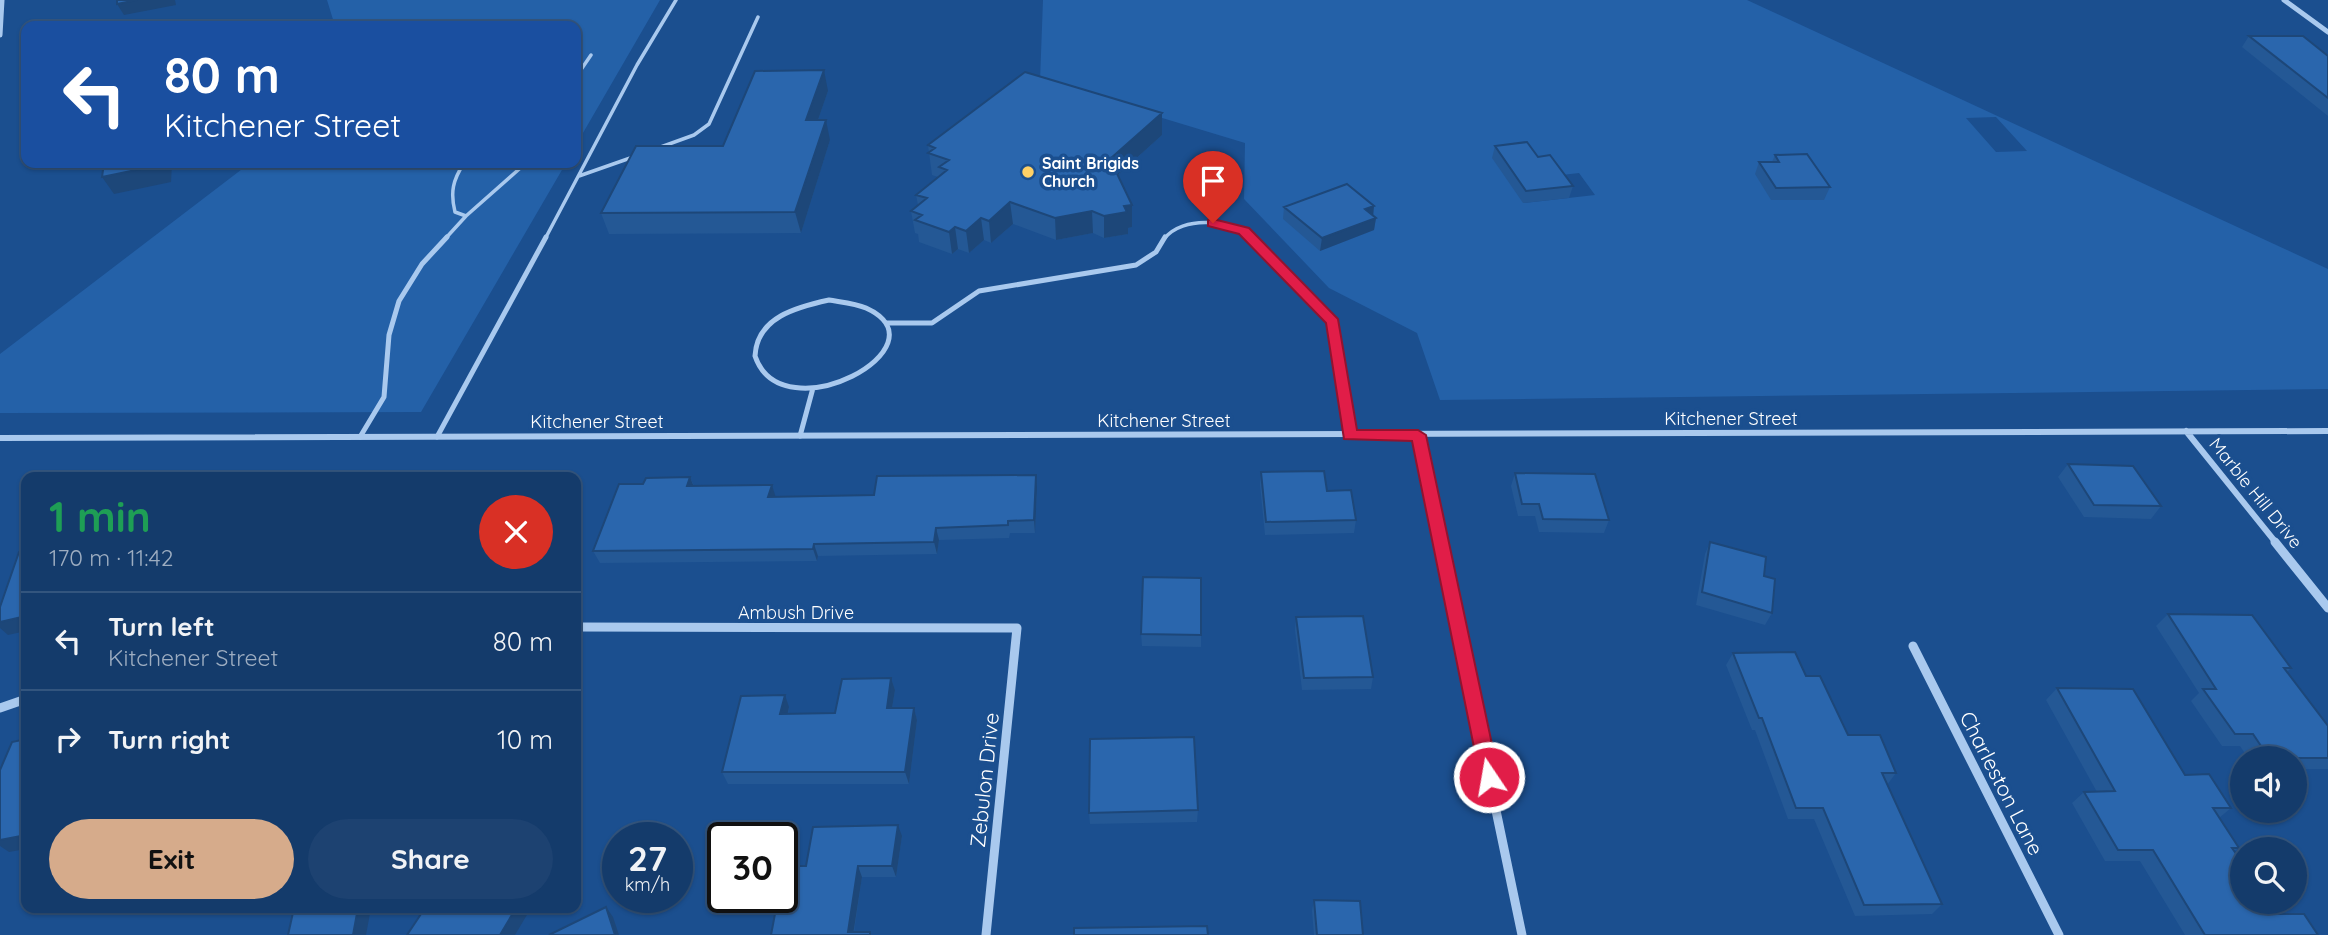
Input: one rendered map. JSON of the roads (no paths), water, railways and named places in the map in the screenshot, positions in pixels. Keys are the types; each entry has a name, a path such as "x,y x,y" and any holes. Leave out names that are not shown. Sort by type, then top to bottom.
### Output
{"street":[{"path":"0,35 2,0"},
{"path":"2284,0 2328,32"},
{"name":"Marble Hill Drive","path":"2186,431 2328,608"},
{"name":"Kitchener Street","path":"0,438 2328,431"},
{"path":"1418,435 1522,935"},
{"name":"Ambush Drive","path":"581,627 1017,628"},
{"name":"Zebulon Drive","path":"986,935 1017,628"},
{"name":"Charleston Lane","path":"1913,646 2059,935"},
{"path":"0,708 21,701"}],"lane":[{"path":"437,437 579,176 597,137 677,0"},
{"path":"656,149 694,135 709,124 758,17"},
{"path":"581,70 591,55"},
{"path":"579,176 643,153"},
{"path":"461,168 451,183 450,194 455,212 466,216"},
{"path":"360,437 384,397 389,335 400,301 422,264 466,216 521,168"},
{"path":"887,323 932,323 979,290 1136,265 1156,252 1166,235 1184,225 1213,223 1244,231 1333,322 1350,435"},
{"path":"828,300 853,302 874,310 887,323 890,340 883,356 866,372 841,383 813,388 790,386 771,379 758,367 754,355 755,342 762,330 779,315 803,305 828,300"},
{"path":"800,436 813,388"}],"place":[{"name":"Saint Brigids Church","path":"1028,172"}]}
